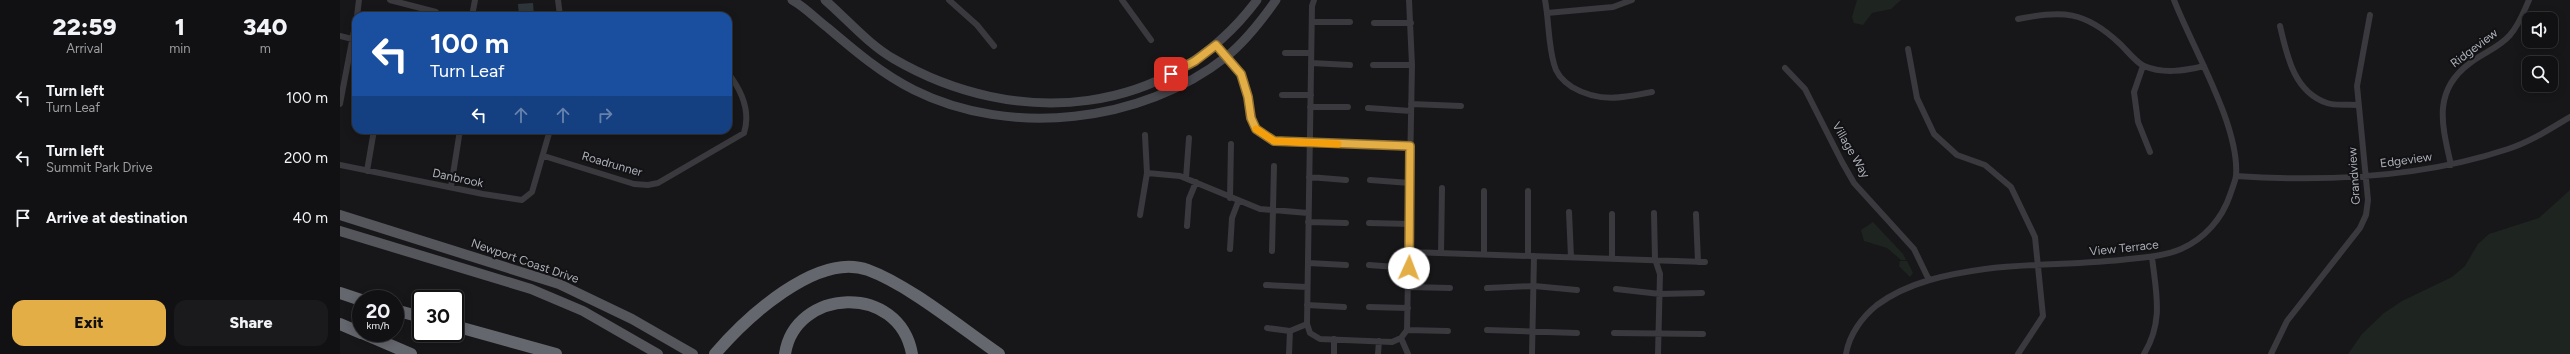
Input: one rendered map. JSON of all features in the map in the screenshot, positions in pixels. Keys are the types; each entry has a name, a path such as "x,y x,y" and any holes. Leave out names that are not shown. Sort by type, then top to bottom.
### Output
{"highway":[{"path":"715,354 738,327 792,286 816,274 843,268 867,269 895,283 998,354"},
{"path":"340,293 352,297"},
{"path":"785,354 791,337 804,320 817,310 833,304 853,302 869,304 887,312 906,336 912,354"},
{"path":"340,324 352,329"},
{"path":"464,328 556,354"},
{"path":"382,342 410,354"}],"main road":[{"name":"Newport Coast Drive","path":"340,215 559,284 632,319 693,354"},
{"name":"Newport Coast Drive","path":"340,231 531,289 583,311 658,354"}],"street":[{"path":"358,12 359,0"},
{"path":"390,0 436,12"},
{"path":"473,12 475,0"},
{"path":"558,0 560,12"},
{"path":"792,0 868,61 914,90 970,110 1022,118 1064,117 1124,108 1179,86 1226,56 1256,27 1276,0"},
{"path":"825,0 876,46 914,70 974,94 1055,104 1116,95 1165,76 1195,61 1216,45 1246,15 1257,0"},
{"path":"949,0 977,25 994,46"},
{"path":"1122,0 1151,40"},
{"path":"1314,0 1312,22 1309,143 1307,324 1310,333 1320,339 1392,342 1401,338 1407,330 1410,252 1412,66 1409,0"},
{"path":"1546,0 1554,65 1567,83 1585,94 1601,98 1652,92"},
{"path":"1547,13 1612,7 1632,0"},
{"name":"View Terrace","path":"1846,354 1857,328 1872,309 1892,295 1929,280 1987,268 2038,266 2152,257 2180,250 2203,236 2222,212 2236,176 2231,140 2218,100 2204,66 2184,27 2174,0"},
{"name":"Ridgeview","path":"2451,164 2443,127 2442,107 2448,87 2458,72 2511,34 2529,0"},
{"path":"2018,19 2062,12 2086,19 2107,31 2143,66 2178,72 2204,66"},
{"name":"Grandview","path":"2271,354 2287,321 2360,228 2366,215 2368,200 2358,105 2359,68 2370,15"},
{"path":"1312,22 1350,22"},
{"path":"1374,23 1411,23"},
{"path":"2280,26 2287,56 2304,91 2328,104 2358,105"},
{"path":"340,36 352,39"},
{"path":"1216,45 1241,74 1248,97 1251,118 1256,129 1274,141 1410,146"},
{"path":"340,104 352,48"},
{"path":"1908,49 1917,98 1934,134 1958,155 1985,164 2011,187 2035,237 2043,316 2018,354"},
{"path":"1285,53 1312,53"},
{"path":"1311,63 1350,65"},
{"path":"1373,65 1412,66"},
{"path":"2143,66 2134,92 2138,122 2150,152"},
{"name":"Village Way","path":"1786,68 1805,89 1842,162 1854,182 1914,249 1929,280"},
{"name":"Roadrunner","path":"544,156 634,184 648,185 658,182 744,133 748,120 737,85 732,78"},
{"path":"1282,95 1311,95"},
{"path":"1368,108 1461,106"},
{"path":"1310,107 1348,107"},
{"name":"Edgeview","path":"2236,176 2313,179 2366,176 2451,164 2509,149 2543,134 2570,117"},
{"path":"367,171 373,134"},
{"path":"451,187 459,134"},
{"name":"Danbrook","path":"340,164 367,171 522,200 532,192 544,156 549,134"},
{"path":"1140,215 1147,173 1145,135"},
{"path":"1186,178 1189,138"},
{"path":"1230,198 1231,144"},
{"path":"1272,251 1274,166"},
{"path":"1147,173 1186,178 1238,202 1260,209 1308,213"},
{"path":"1309,177 1346,180"},
{"path":"1370,180 1410,183"},
{"path":"1187,226 1190,199 1196,182"},
{"path":"1441,253 1442,188"},
{"path":"1484,191 1484,254"},
{"path":"1528,191 1534,286 1532,354"},
{"path":"1230,249 1232,218 1238,202"},
{"path":"1569,212 1571,256"},
{"path":"1612,214 1612,258"},
{"path":"1654,214 1655,259 1660,274 1658,354"},
{"path":"1696,214 1698,262"},
{"path":"1308,222 1346,222"},
{"path":"1369,223 1410,224"},
{"path":"1410,252 1571,256 1705,262"},
{"path":"2144,354 2151,342 2159,314 2152,257"},
{"path":"1308,263 1346,266"},
{"path":"1369,265 1409,268"},
{"path":"1266,285 1308,287"},
{"path":"1488,288 1534,286 1577,290"},
{"path":"1408,287 1450,288"},
{"path":"1616,289 1660,294 1702,293"},
{"path":"1307,305 1344,307"},
{"path":"1369,307 1408,308"},
{"path":"1268,328 1290,331 1307,324"},
{"path":"1407,330 1448,331"},
{"path":"1487,330 1576,333"},
{"path":"1290,331 1290,354"},
{"path":"1614,333 1658,335 1702,334"},
{"path":"1401,338 1408,354"},
{"path":"1334,339 1334,354"},
{"path":"1378,354 1379,341"}],"shaded area":[{"path":"1857,0 1901,0 1891,9 1872,13 1863,25 1854,23 1852,17"},
{"path":"533,3 534,12 519,12 518,4"},
{"path":"2570,190 2570,354 2348,354 2362,334 2384,313 2402,301 2452,277 2465,266 2478,244 2489,234 2539,218"},
{"path":"1873,222 1903,254 1906,260 1901,260 1887,248 1864,241 1861,230"},
{"path":"1900,261 1907,261 1913,273 1910,277 1899,266"}],"slow traffic":[{"path":"1256,129 1274,141 1338,144"}],"route":[{"path":"1171,74 1195,61 1216,45 1241,74 1248,97 1251,118 1256,129 1274,141 1410,146 1409,268"}]}
